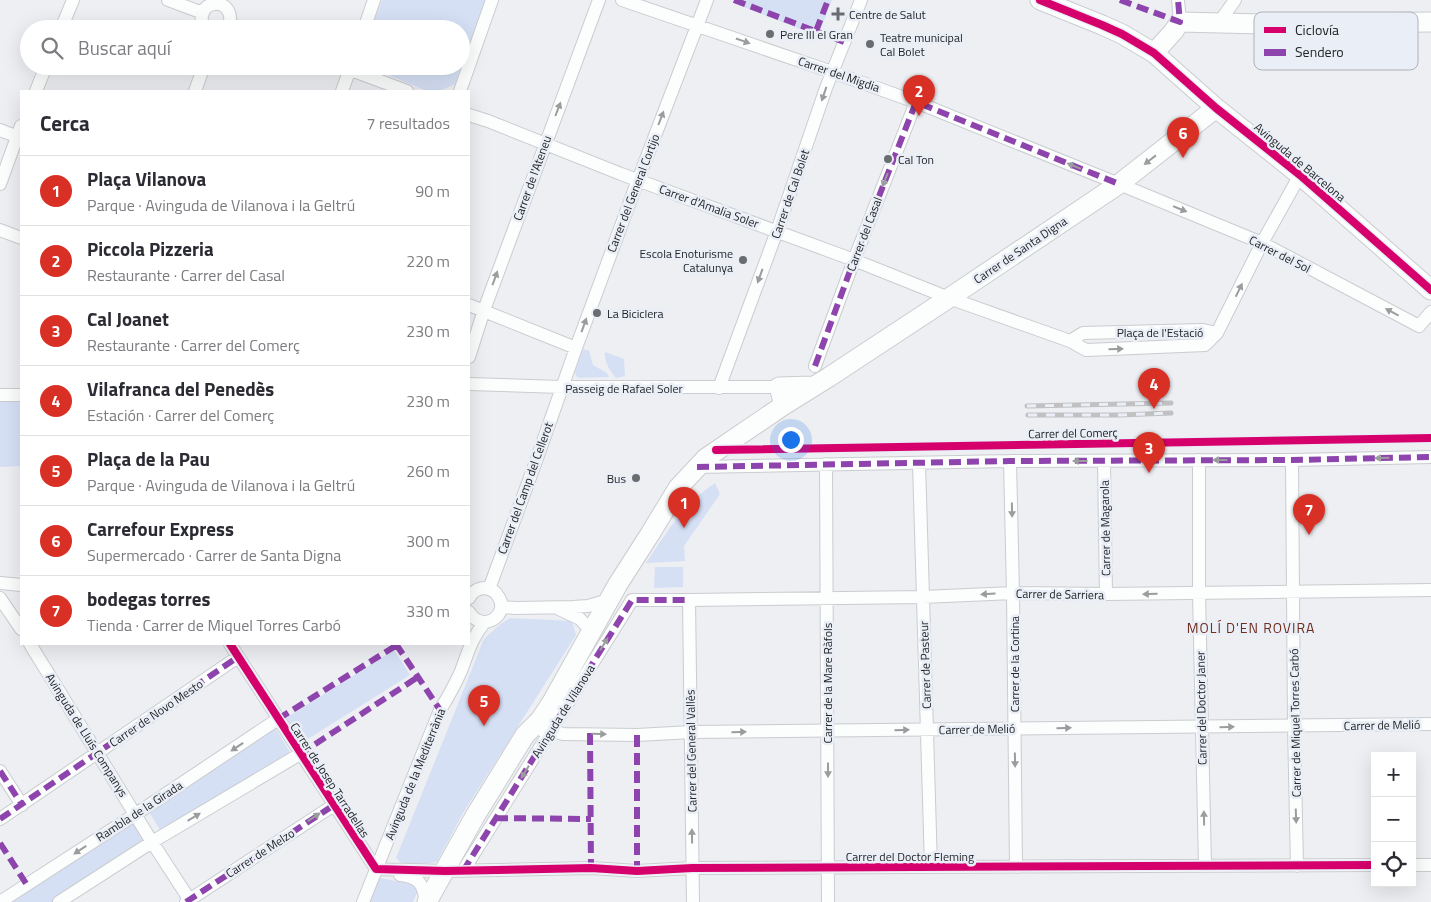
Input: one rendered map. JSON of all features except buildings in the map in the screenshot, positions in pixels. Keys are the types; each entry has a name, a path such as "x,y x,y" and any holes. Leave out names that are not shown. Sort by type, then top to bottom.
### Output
{"street":[{"path":"65,20 73,0"},
{"path":"168,0 203,12"},
{"path":"367,20 374,0"},
{"path":"470,63 492,0"},
{"name":"Carrer de l'Ateneu","path":"470,355 484,310 544,144 599,0"},
{"name":"Carrer del Migdia","path":"622,0 916,102 1119,184"},
{"name":"Carrer del General Cortijo","path":"561,388 707,0"},
{"name":"Carrer de Cal Bolet","path":"719,388 777,231 832,72 861,0"},
{"name":"Avinguda de Barcelona","path":"1040,0 1122,34 1154,53 1216,108 1300,175 1431,290"},
{"path":"1154,53 1180,22 1178,0"},
{"path":"1218,24 1236,0"},
{"path":"202,20 203,12 207,7 222,2 229,12 230,20"},
{"path":"1180,22 1254,24"},
{"path":"1418,22 1431,22"},
{"path":"36,90 42,75"},
{"path":"195,90 201,75"},
{"path":"342,90 345,75"},
{"path":"365,75 404,90"},
{"path":"460,90 466,75"},
{"name":"Carrer del Casal","path":"816,379 854,260 916,102"},
{"name":"Carrer de Santa Digna","path":"591,629 678,488 716,450 782,396 816,379 949,298 1119,184 1216,108"},
{"name":"Carrer d'Amalia Soler","path":"470,115 854,260 949,298 1070,340"},
{"path":"0,130 20,134 0,184"},
{"path":"1262,243 1300,175"},
{"name":"Carrer del Sol","path":"1119,184 1262,243 1419,326 1431,312"},
{"path":"0,230 20,238"},
{"name":"Plaça de l'Estació","path":"1070,340 1083,333 1203,330 1218,333 1262,243"},
{"path":"470,304 576,348"},
{"name":"Passeig de Rafael Soler","path":"470,384 561,388 719,388 782,396"},
{"name":"Carrer del Camp del Cellerot","path":"489,589 561,388"},
{"path":"0,395 20,395"},
{"path":"697,467 1431,457"},
{"name":"Carrer del Doctor Janer","path":"1199,460 1199,593 1205,866"},
{"name":"Carrer de Miquel Torres Carbó","path":"1292,460 1294,726 1298,866"},
{"name":"Carrer de Magarola","path":"1104,461 1106,594"},
{"name":"Carrer de la Cortina","path":"1010,462 1016,867"},
{"name":"Carrer de Pasteur","path":"919,463 931,867"},
{"name":"Carrer de la Mare Ràfols","path":"826,464 828,902"},
{"path":"0,583 20,585"},
{"path":"470,597 474,591 489,589 496,593 501,607 516,608 588,606 609,600"},
{"name":"Carrer de Sarriera","path":"689,600 923,597 1013,593 1106,594 1431,590"},
{"path":"0,598 20,628"},
{"name":"Avinguda de Vilanova","path":"454,871 545,726 632,600 689,600"},
{"name":"Carrer del General Vallès","path":"689,600 693,902"},
{"name":"Avinguda de la Mediterrània","path":"470,644 477,631 485,622 497,617 501,607"},
{"path":"573,607 591,629"},
{"path":"557,608 580,619 591,629"},
{"path":"470,614 477,621 485,622"},
{"path":"525,735 545,726 541,710 591,629"},
{"path":"427,902 454,871 476,816 525,735 526,723 578,642 591,629"},
{"name":"Avinguda de Lluís Companys","path":"31,645 189,901"},
{"name":"Carrer de Josep Tarradellas","path":"231,645 375,871"},
{"name":"Avinguda de la Mediterrània","path":"363,902 440,710 461,670 470,645"},
{"name":"Carrer de Novo Mesto","path":"0,819 238,658"},
{"name":"Rambla de la Girada","path":"0,902 278,720"},
{"name":"Carrer de Melió","path":"545,726 563,734 637,735 691,732 1431,724"},
{"path":"59,902 152,842 300,754"},
{"path":"0,771 22,805"},
{"name":"Carrer de Melzo","path":"189,901 334,805"},
{"path":"1416,865 1431,865"},
{"name":"Carrer del Doctor Fleming","path":"454,871 591,868 637,870 692,868 1371,866"},
{"path":"375,871 454,871"},
{"path":"375,871 408,876 420,882 427,902"}],"shaded area":[{"path":"382,0 486,0 470,43 470,20 374,20"},
{"path":"737,0 832,0 818,36 736,4"},
{"path":"388,75 458,75 455,84 441,90 425,90"},
{"path":"583,349 589,351 593,365 607,373 609,377 579,378 576,376 575,372"},
{"path":"605,352 624,359 625,376 616,378 605,359"},
{"path":"0,400 20,400 20,466 0,467"},
{"path":"715,483 720,494 684,546 685,561 646,563 685,509"},
{"path":"655,567 683,567 683,587 654,588"},
{"path":"510,618 572,621 576,635 463,813 437,862 404,866 396,858 484,639"},
{"path":"394,650 410,675 303,742 286,718"},
{"path":"274,726 290,752 161,832 148,810"},
{"path":"133,821 146,842 52,902 5,902"},
{"path":"380,878 420,886 413,902 369,902"}],"railway":[{"path":"1027,406 1171,403"},
{"path":"1028,415 1171,413"}],"marked path":[{"path":"734,0 844,42"},
{"path":"816,31 828,0"},
{"path":"1120,0 1180,22 1178,0"},
{"path":"815,366 916,102 1119,184"},
{"path":"697,467 1010,461 1292,460 1431,457"},
{"path":"463,871 632,600 689,600"},
{"path":"397,645 440,710"},
{"path":"278,719 397,645"},
{"path":"0,819 238,657"},
{"path":"300,754 418,677"},
{"path":"590,733 591,868"},
{"path":"637,735 637,871"},
{"path":"0,771 22,805"},
{"path":"186,902 334,805"},
{"path":"496,818 591,819"},
{"path":"0,843 27,885"}],"cycle path":[{"path":"1040,0 1122,34 1154,53 1216,108 1300,175 1431,290"},
{"name":"Carrer del Comerç","path":"716,450 1431,438"},
{"path":"231,645 376,869 445,871 591,868 637,871 692,868 1371,865"}],"place":[{"name":"Centre de Salut","path":"838,14"},
{"name":"Pere III el Gran","path":"770,34"},
{"name":"Teatre municipal Cal Bolet","path":"870,44"},
{"name":"Piccola Pizzeria","path":"919,116"},
{"name":"Carrefour Express","path":"1183,158"},
{"name":"Cal Ton","path":"888,159"},
{"name":"Escola Enoturisme Catalunya","path":"743,260"},
{"name":"La Biciclera","path":"597,313"},
{"name":"Vilafranca del Penedès","path":"1154,409"},
{"name":"Cal Joanet","path":"1149,473"},
{"name":"Bus","path":"636,478"},
{"name":"Plaça Vilanova","path":"684,528"},
{"name":"bodegas torres","path":"1309,535"},
{"name":"Plaça de la Pau","path":"484,726"}],"district":[{"name":"MOLÍ D'EN ROVIRA","path":"1251,627"}]}
